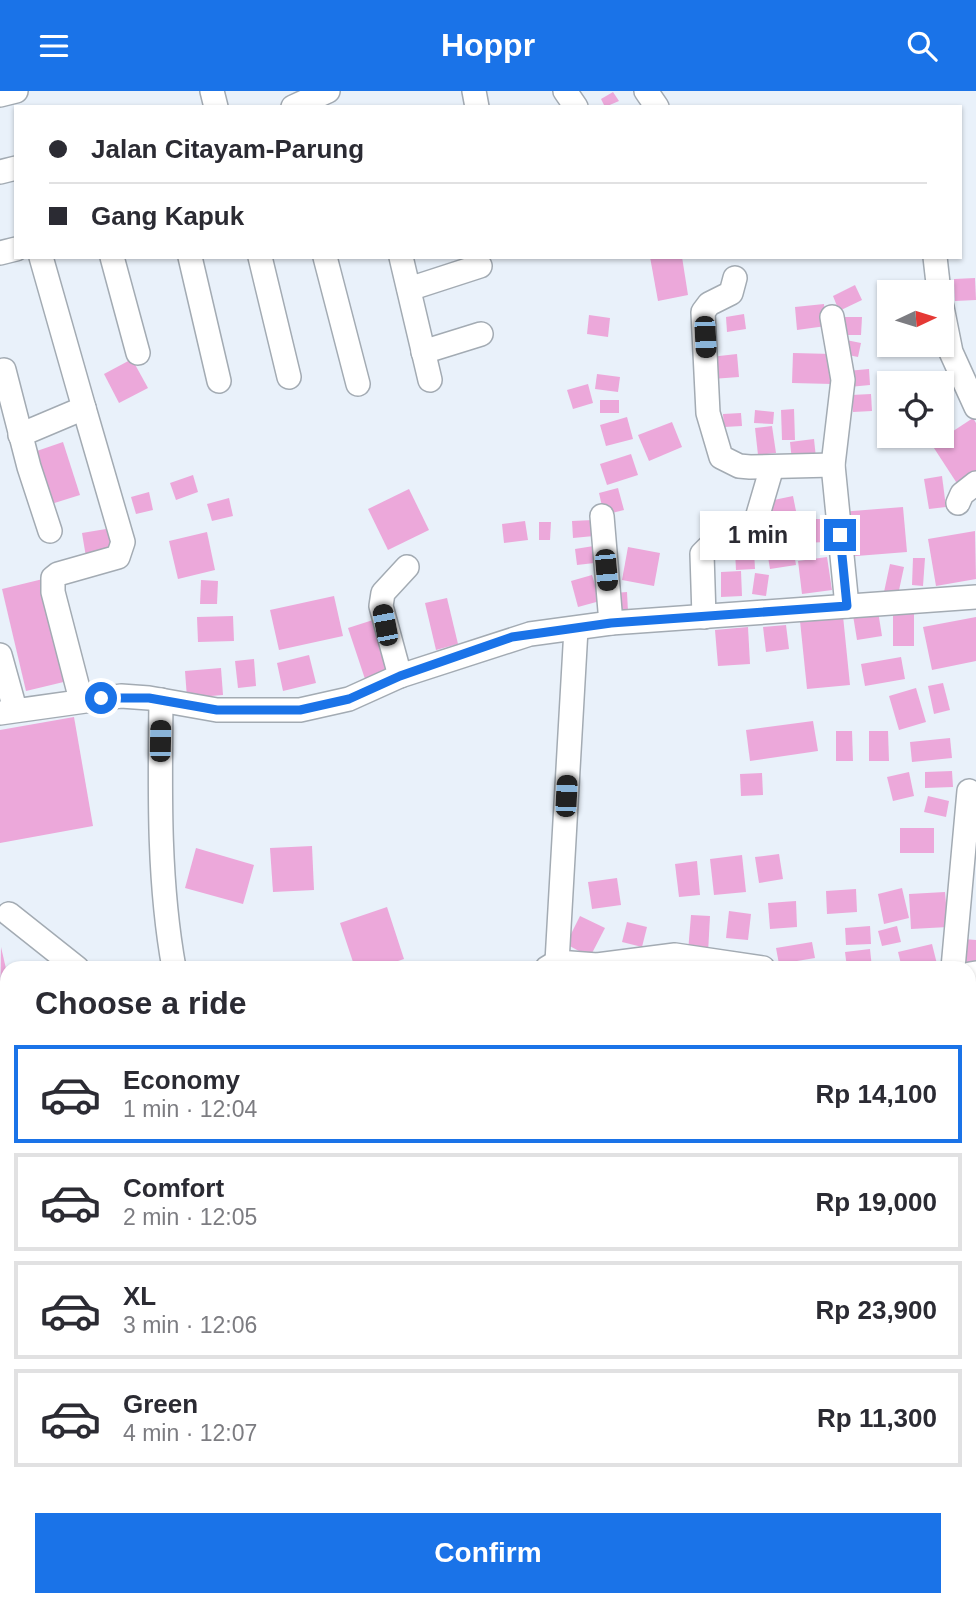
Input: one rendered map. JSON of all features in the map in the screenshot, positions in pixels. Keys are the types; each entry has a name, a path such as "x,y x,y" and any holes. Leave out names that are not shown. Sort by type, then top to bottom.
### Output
{"street":[{"path":"0,95 16,91"},
{"path":"297,105 325,91"},
{"path":"42,259 123,542 118,557 58,573 53,579 53,592 81,701"},
{"path":"113,259 138,353"},
{"path":"190,259 219,381"},
{"path":"260,259 289,377"},
{"path":"325,259 358,384"},
{"path":"402,259 430,380"},
{"path":"935,259 938,280"},
{"path":"409,289 480,266"},
{"path":"735,278 731,293 705,307 703,312 708,413 721,457 739,466 832,465"},
{"path":"831,317 843,380 832,465 847,606"},
{"path":"423,352 481,334"},
{"path":"953,357 976,407"},
{"path":"1,366 50,531"},
{"path":"20,435 84,408"},
{"path":"704,617 702,554 710,546 752,535 772,467"},
{"path":"958,503 962,494 976,483"},
{"path":"602,516 611,623"},
{"path":"400,676 382,606 383,593 407,567"},
{"path":"0,655 7,711 121,697 161,700 217,710 300,710 349,699 400,676 512,637 611,623 976,597"},
{"path":"552,961 576,629"},
{"path":"161,700 162,847 166,927 173,961"},
{"path":"954,961 969,791"},
{"path":"9,914 68,961"},
{"path":"657,961 675,955 716,961"}],"building":[{"path":"613,92 619,101 604,105 601,99"},
{"path":"650,259 682,259 688,295 658,301"},
{"path":"975,278 976,300 955,301 954,279"},
{"path":"855,285 862,300 839,311 833,296"},
{"path":"824,304 826,326 797,330 795,307"},
{"path":"744,314 746,329 727,332 726,317"},
{"path":"589,315 610,318 608,337 587,334"},
{"path":"842,317 862,317 861,335 842,335"},
{"path":"846,340 861,343 858,357 843,354"},
{"path":"793,353 832,354 832,384 792,383"},
{"path":"737,354 739,377 712,379 710,357"},
{"path":"132,359 148,388 119,403 104,374"},
{"path":"869,369 870,385 849,387 847,371"},
{"path":"597,374 620,377 618,392 595,389"},
{"path":"588,384 593,403 573,409 567,390"},
{"path":"871,394 872,411 853,412 851,395"},
{"path":"600,400 619,400 619,413 600,413"},
{"path":"794,409 795,440 782,440 781,410"},
{"path":"755,410 774,412 773,424 754,423"},
{"path":"741,413 742,426 724,427 723,414"},
{"path":"627,417 633,439 606,446 600,425"},
{"path":"973,418 976,423 976,477 960,488 934,448 954,448 954,431"},
{"path":"672,422 682,447 649,461 638,435"},
{"path":"772,426 776,453 758,455 755,428"},
{"path":"814,439 816,458 792,461 790,442"},
{"path":"63,442 80,495 48,505 31,453"},
{"path":"631,454 638,475 607,485 600,464"},
{"path":"193,475 198,492 176,500 170,483"},
{"path":"942,476 946,507 929,509 924,479"},
{"path":"618,488 624,510 604,515 599,493"},
{"path":"409,489 429,530 388,550 368,509"},
{"path":"149,492 153,510 136,514 131,497"},
{"path":"793,496 797,516 773,521 769,501"},
{"path":"229,498 233,516 212,521 207,504"},
{"path":"903,507 907,552 844,557 840,512"},
{"path":"803,519 826,519 826,542 803,543"},
{"path":"593,520 594,536 573,538 572,521"},
{"path":"525,521 528,540 504,543 502,524"},
{"path":"539,522 551,522 550,540 539,540"},
{"path":"112,528 116,552 86,557 82,533"},
{"path":"975,531 976,579 936,586 928,539"},
{"path":"207,532 215,570 178,579 169,541"},
{"path":"792,541 796,565 770,569 766,545"},
{"path":"600,545 603,562 577,565 575,549"},
{"path":"628,547 660,553 654,586 622,580"},
{"path":"754,550 755,569 736,570 735,551"},
{"path":"827,557 832,590 802,594 798,561"},
{"path":"913,558 925,558 923,586 912,585"},
{"path":"890,564 904,567 898,595 884,592"},
{"path":"741,571 742,596 721,597 721,572"},
{"path":"755,573 769,575 766,596 752,594"},
{"path":"592,575 600,601 578,607 571,581"},
{"path":"47,578 72,680 26,691 2,589"},
{"path":"201,580 218,581 217,604 200,604"},
{"path":"627,592 628,612 615,613 614,593"},
{"path":"334,596 343,636 279,650 270,610"},
{"path":"447,598 458,644 436,650 425,603"},
{"path":"877,605 882,636 857,640 852,609"},
{"path":"893,608 914,608 914,646 893,646"},
{"path":"233,616 234,641 198,642 197,617"},
{"path":"843,616 850,685 807,689 800,621"},
{"path":"976,617 976,661 932,670 923,627"},
{"path":"373,620 389,671 365,679 348,628"},
{"path":"786,625 789,649 766,652 763,627"},
{"path":"748,627 750,664 718,666 715,630"},
{"path":"309,655 316,683 283,691 277,663"},
{"path":"901,657 905,679 865,686 861,664"},
{"path":"254,659 256,686 238,688 235,661"},
{"path":"221,668 223,695 187,698 185,671"},
{"path":"943,683 950,710 934,714 928,686"},
{"path":"916,688 926,722 899,730 889,696"},
{"path":"74,717 93,826 0,843 0,730"},
{"path":"813,721 818,751 750,761 746,730"},
{"path":"836,731 852,731 853,761 836,761"},
{"path":"869,731 888,731 889,761 869,761"},
{"path":"950,738 952,758 912,762 910,742"},
{"path":"952,771 953,787 925,788 925,772"},
{"path":"909,772 914,796 893,801 887,777"},
{"path":"762,773 763,795 741,796 740,774"},
{"path":"928,796 949,801 946,817 924,812"},
{"path":"900,828 934,828 934,853 900,853"},
{"path":"312,846 314,890 273,892 270,848"},
{"path":"196,848 254,865 243,904 185,888"},
{"path":"779,854 783,879 759,883 755,857"},
{"path":"742,855 746,892 714,895 710,859"},
{"path":"697,861 700,895 679,897 675,864"},
{"path":"617,878 621,905 592,909 588,882"},
{"path":"902,888 909,918 884,924 878,894"},
{"path":"856,889 857,912 827,914 826,891"},
{"path":"945,892 948,927 911,929 909,894"},
{"path":"796,901 797,927 770,929 768,903"},
{"path":"387,907 404,959 353,961 340,923"},
{"path":"729,911 751,914 748,940 726,938"},
{"path":"691,915 710,916 708,953 688,952"},
{"path":"580,916 605,928 590,957 566,944"},
{"path":"627,922 647,927 642,947 622,942"},
{"path":"870,926 871,944 846,945 845,928"},
{"path":"897,926 901,942 882,946 878,931"},
{"path":"964,939 976,940 976,961 962,961"},
{"path":"812,942 815,958 778,961 776,948"},
{"path":"932,944 936,961 900,961 898,952"},
{"path":"870,949 871,961 846,961 845,952"}],"route":[{"path":"101,698 149,698 217,710 300,710 349,699 400,676 512,637 611,623 847,606 840,535"}]}
